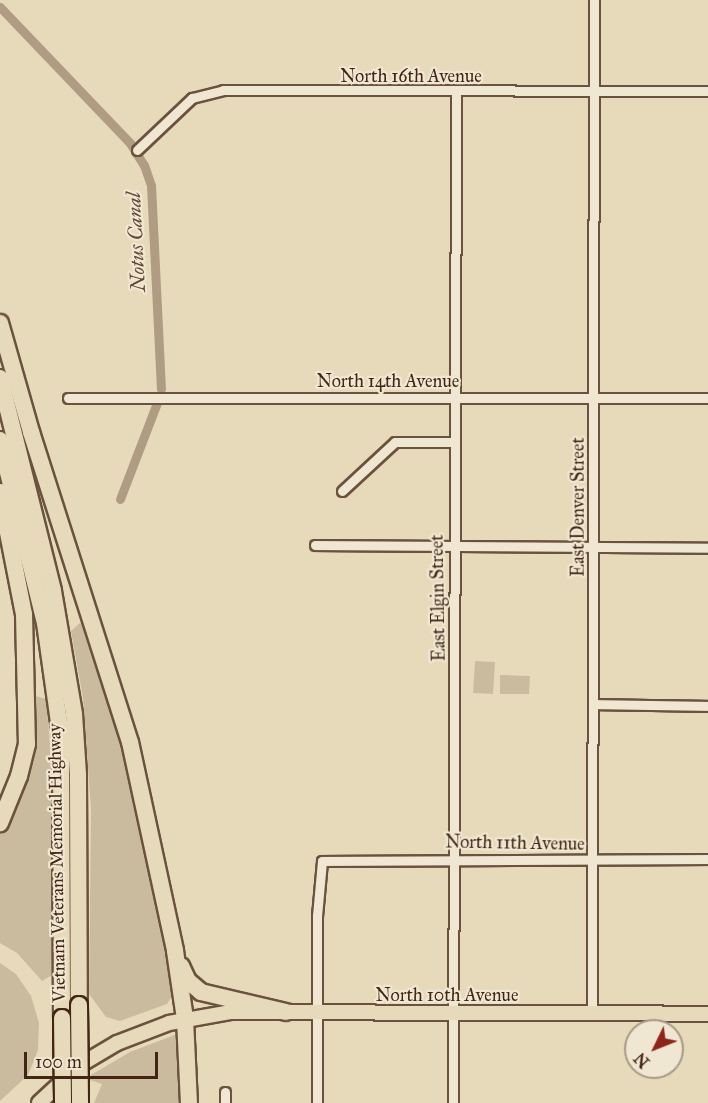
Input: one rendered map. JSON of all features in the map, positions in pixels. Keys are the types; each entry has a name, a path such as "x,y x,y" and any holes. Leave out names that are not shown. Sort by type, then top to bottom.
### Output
{"highway":[{"path":"0,323 34,442 121,710 174,951 186,1019 189,1103"},
{"name":"Vietnam Veterans Memorial Highway","path":"0,378 53,591 74,714 78,775 80,1103"},
{"name":"Vietnam Veterans Memorial Highway","path":"0,440 45,623 61,736 63,1103"},
{"path":"0,492 24,614 27,744 19,776 0,823"},
{"path":"174,951 188,981 201,992 286,1012"}],"main road":[{"name":"North 10th Avenue","path":"39,1103 80,1065 117,1043 186,1019 230,1012 708,1014"}],"street":[{"name":"East Denver Street","path":"592,1014 596,91 594,0"},
{"name":"North 16th Avenue","path":"137,150 192,98 204,92 708,91"},
{"name":"East Elgin Street","path":"453,1103 454,546 452,442 456,93"},
{"name":"North 14th Avenue","path":"68,398 708,398"},
{"path":"342,490 395,442 452,442"},
{"path":"315,545 708,548"},
{"path":"593,704 708,706"},
{"name":"North 11th Avenue","path":"317,1013 318,868 322,861 708,859"},
{"path":"317,1013 317,1103"},
{"path":"225,1092 225,1103"}],"shaded area":[{"path":"80,623 89,627 112,698 172,971 173,994 167,1004 120,1021 106,1017 89,994 91,809 83,698 71,631"},
{"path":"475,661 495,662 493,694 473,693"},
{"path":"500,675 530,676 529,694 500,694"},
{"path":"32,695 46,699 52,765 54,974 42,981 17,953 0,943 0,800 16,762"},
{"path":"0,963 16,974 31,996 39,1023 38,1050 28,1075 0,1101"},
{"path":"177,1034 181,1103 94,1103 102,1084 90,1080 91,1075 130,1052"}],"waterway":[{"name":"Notus Canal","path":"0,7 130,143 144,165 151,185 161,389"},
{"name":"Notus Canal","path":"120,499 158,400"}]}
